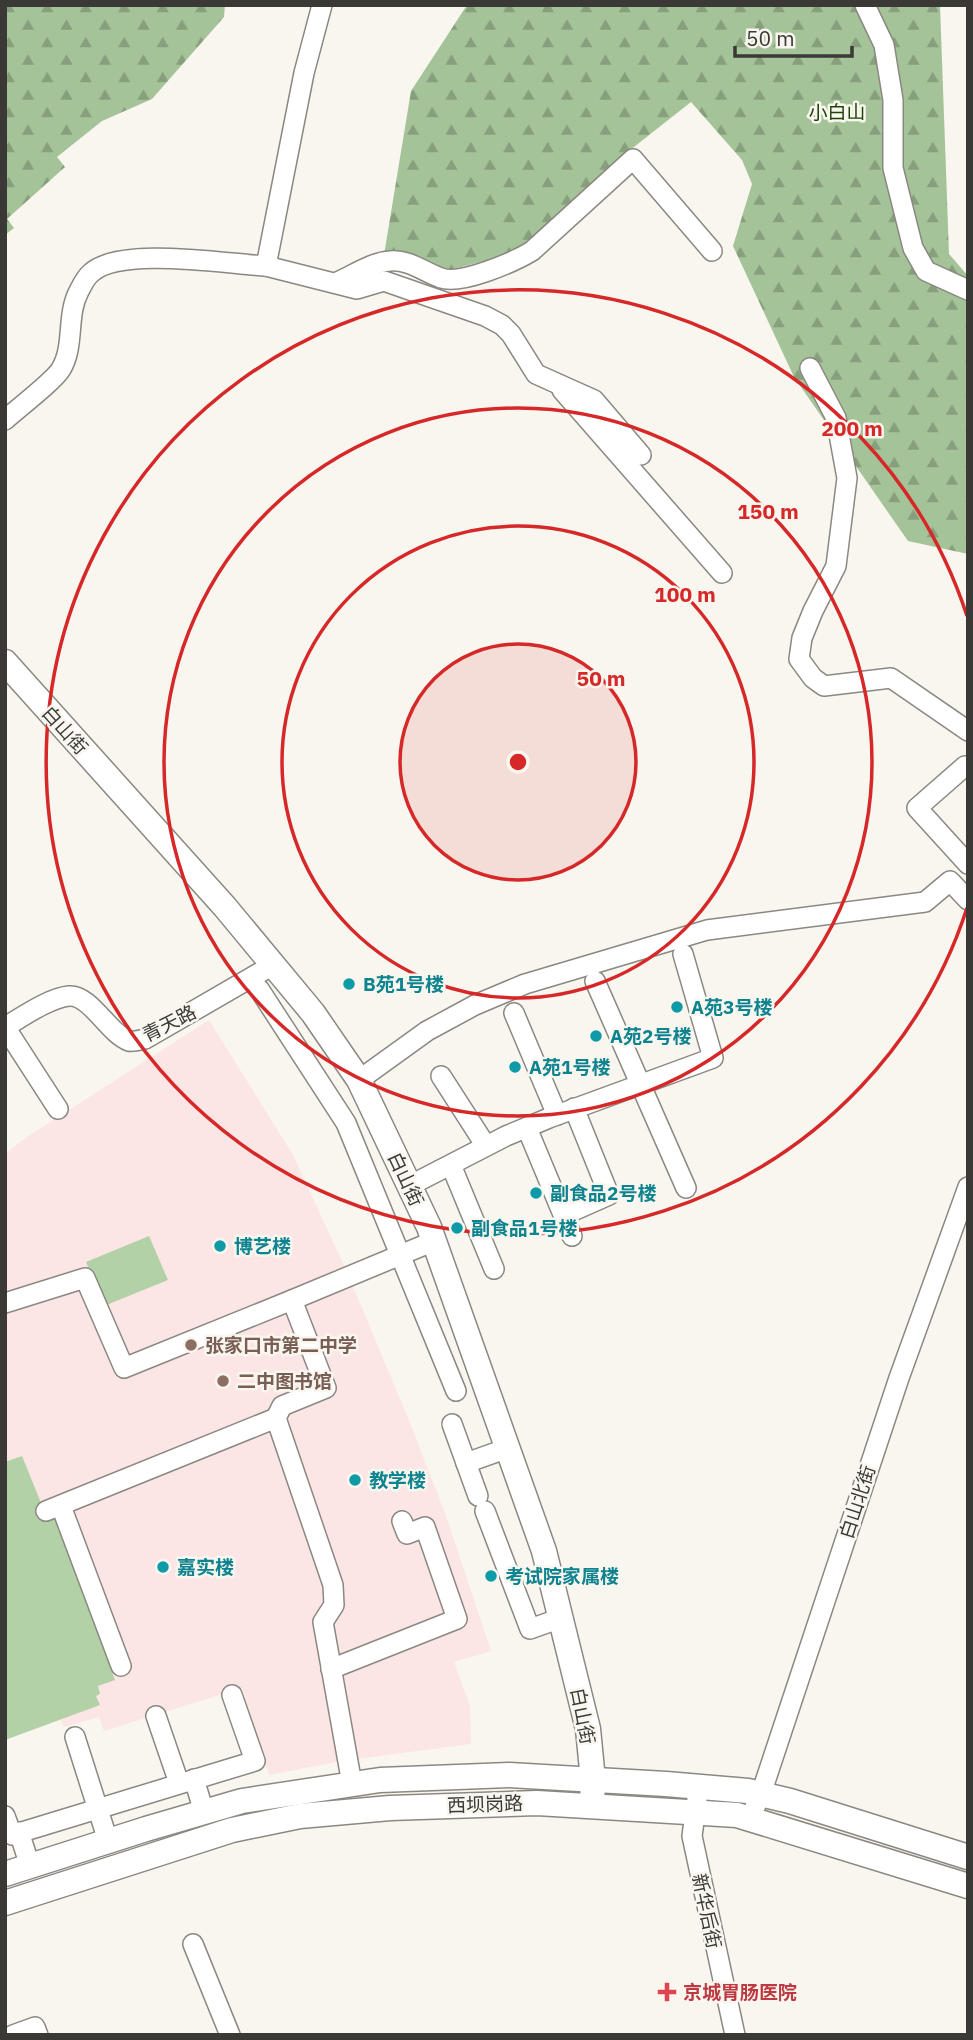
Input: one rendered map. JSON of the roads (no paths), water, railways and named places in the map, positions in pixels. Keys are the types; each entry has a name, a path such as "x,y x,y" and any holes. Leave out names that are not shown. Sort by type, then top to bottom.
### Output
{"main road":[{"name":"白山街","path":"5,662 225,907 313,1013 359,1080 434,1241 544,1551 588,1729 593,1780 592,1805"},
{"name":"西坝岗路","path":"5,1874 242,1801 380,1780 509,1775 700,1787 761,1794 968,1857"},
{"name":"西坝岗路","path":"5,1903 232,1830 300,1816 454,1804 592,1805 695,1811 750,1818 968,1886"},
{"path":"164,1823 173,1848"}],"street":[{"path":"266,266 304,74 323,5"},
{"path":"866,5 884,45 893,100 893,168 913,248 926,271 968,290"},
{"path":"335,283 386,261 401,261 444,279 462,278 518,259 532,251 633,159 712,251"},
{"path":"5,420 61,370 68,346 70,317 78,292 91,272 117,260 143,257 266,266 357,289 384,281 485,316 511,334 536,374 594,400 641,455"},
{"path":"810,368 835,418 847,478 836,566 802,638 799,659 813,678 824,686 891,678 968,730"},
{"path":"559,386 722,573"},
{"path":"965,766 917,808 968,864"},
{"path":"359,1080 427,1031 475,1005 525,984 633,951 707,930 925,902 950,881 968,900"},
{"path":"409,1186 527,1128 640,1083 713,1058 683,954"},
{"name":"青天路","path":"5,1027 65,996 74,996 83,1000 130,1042 145,1040 273,965"},
{"path":"595,981 685,1188"},
{"path":"260,989 346,1123 456,1391"},
{"path":"514,1013 609,1195 564,1215"},
{"path":"5,1027 58,1109"},
{"path":"440,1076 486,1146"},
{"path":"527,1128 572,1236"},
{"path":"451,1165 494,1269"},
{"name":"白山北街","path":"750,1818 761,1794 899,1378 968,1187"},
{"path":"5,1303 85,1278 124,1368 434,1241"},
{"path":"121,1665 53,1508 276,1418 282,1406 326,1388 292,1300"},
{"path":"276,1418 333,1585 334,1605 323,1622 352,1784"},
{"path":"452,1424 530,1629 561,1618"},
{"path":"466,1463 508,1448"},
{"path":"331,1669 457,1619 425,1527 407,1534 402,1521"},
{"path":"5,1816 12,1835 255,1760 232,1695"},
{"path":"156,1716 186,1781 204,1812"},
{"path":"75,1737 108,1841"},
{"name":"新华后街","path":"700,1787 692,1836 735,2035"},
{"path":"19,1832 30,1866"},
{"path":"193,1944 230,2035"},
{"path":"13,2035 35,2027 38,2035"}],"place":[{"name":"B苑1号楼","path":"349,984"},
{"name":"A苑3号楼","path":"677,1007"},
{"name":"A苑2号楼","path":"596,1036"},
{"name":"A苑1号楼","path":"515,1067"},
{"name":"副食品2号楼","path":"536,1193"},
{"name":"副食品1号楼","path":"457,1228"},
{"name":"博艺楼","path":"220,1246"},
{"name":"张家口市第二中学","path":"191,1345"},
{"name":"二中图书馆","path":"223,1381"},
{"name":"教学楼","path":"355,1480"},
{"name":"嘉实楼","path":"163,1567"},
{"name":"考试院家属楼","path":"491,1576"},
{"name":"京城胃肠医院","path":"667,1992"}],"park label":[{"name":"小白山","path":"837,112"}]}
